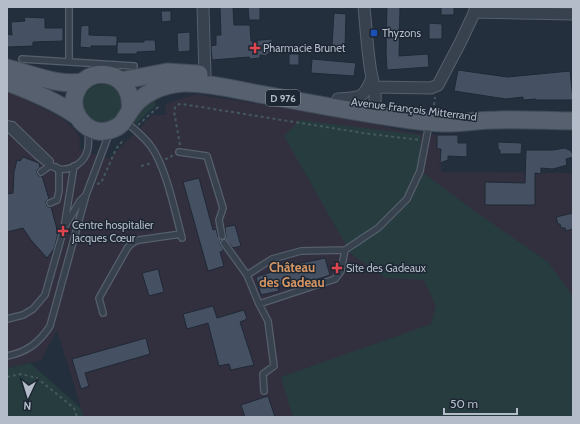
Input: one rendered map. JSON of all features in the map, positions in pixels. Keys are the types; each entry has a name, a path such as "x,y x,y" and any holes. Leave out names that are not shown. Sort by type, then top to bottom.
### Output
{"main road":[{"path":"7,68 61,83 72,84 83,82 103,69 119,80 130,93 130,120 111,130 100,131 82,122 70,111 38,94 7,82"},
{"name":"Avenue François Mitterrand","path":"119,80 167,72 205,75 338,99 407,120 429,122 445,123 496,120 573,121"},
{"path":"82,122 74,102 76,93 83,82"},
{"name":"Avenue François Mitterrand","path":"130,120 138,102 153,90 166,86 186,83 370,109 455,114 496,120"}],"street":[{"path":"202,7 205,75"},
{"path":"364,7 373,83 370,109"},
{"path":"373,83 431,88 438,85 476,10 573,14"},
{"path":"338,99 360,96 373,83"}],"lane":[{"path":"69,7 69,61"},
{"path":"22,58 69,61 103,69 134,66"},
{"path":"103,314 99,298 128,247 139,240 181,236 168,186 159,162 150,145 130,120"},
{"path":"7,126 31,150 51,165 59,169 67,169 83,159 88,152 82,122"},
{"path":"247,275 272,258 301,251 345,250 378,228 407,200 420,171 429,122"},
{"path":"7,126 14,125 59,169 59,191 57,200 50,203"},
{"path":"7,356 32,346 40,340 50,326 86,195 111,130"},
{"path":"179,152 207,156 223,208 219,220 222,236"},
{"path":"41,172 51,165"},
{"path":"7,319 23,315 33,309 45,295 64,228 74,166"},
{"path":"64,228 80,201 86,195"},
{"path":"224,243 247,275 268,321 274,366 263,374 264,391"},
{"path":"259,304 336,279 341,271 345,250"}],"path":[{"path":"434,106 435,93"},
{"path":"94,184 101,183 130,120 158,107 159,103 157,99"},
{"path":"141,166 170,158 174,152 179,152 180,146 174,110 178,104 364,133 426,141"},
{"path":"7,377 20,374 37,378 74,408 77,417"}],"shaded area":[{"name":"Site des Gadeaux","path":"7,92 21,97 63,119 75,130 78,135 80,140 79,149 109,159 153,115 167,115 165,104 196,94 356,120 409,132 441,135 441,172 573,173 573,417 84,417 57,330 41,360 7,368"}],"green space":[{"path":"107,84 114,87 120,93 123,104 122,112 114,121 107,124 99,124 92,121 84,112 83,100 86,93 95,85"},
{"path":"153,97 156,105 136,124 132,120"},
{"path":"300,120 421,135 418,169 473,210 548,262 573,296 573,417 293,417 281,377 431,324 436,306 424,280 386,278 351,254 284,136"},
{"path":"30,363 81,408 84,417 7,417 7,368"}],"building":[{"path":"220,7 233,7 234,25 250,25 251,41 272,39 273,54 267,54 267,56 260,55 260,58 250,59 249,57 212,60 211,46 216,45 216,35 221,35"},
{"path":"248,7 260,7 260,20 249,20"},
{"path":"387,7 400,7 399,56 428,54 429,67 387,70"},
{"path":"441,7 454,7 454,15 441,15"},
{"path":"161,11 171,11 171,21 162,22"},
{"path":"334,13 346,14 345,47 332,46"},
{"path":"24,17 45,18 45,28 63,28 63,41 33,42 33,46 7,47 7,34 12,35 11,22 25,21"},
{"path":"429,23 442,24 442,39 429,39"},
{"path":"89,25 89,35 117,36 117,46 91,46 91,48 80,47 81,26"},
{"path":"190,32 190,51 178,52 177,33"},
{"path":"144,40 155,40 156,51 137,52 137,54 117,54 117,42 144,42"},
{"path":"289,54 299,54 299,65 289,65"},
{"path":"312,59 356,63 354,76 311,73"},
{"path":"458,70 507,77 570,71 573,100 523,100 523,97 506,99 454,91"},
{"path":"437,135 458,135 458,143 467,143 467,157 448,156 448,160 440,163 441,149 437,149"},
{"path":"498,142 522,143 521,154 500,154 500,150 498,150"},
{"path":"565,148 571,151 573,155 573,157 566,159 567,165 553,169 541,168 541,174 535,173 535,205 485,205 485,182 525,183 526,150 553,150"},
{"path":"23,157 39,163 40,168 37,170 37,173 39,176 42,176 49,199 46,201 46,204 48,207 51,207 58,233 54,249 47,258 31,240 23,228 7,232 7,194 13,193 14,172 17,160 20,161"},
{"path":"199,178 213,230 216,229 218,237 221,240 220,244 224,250 220,252 224,266 208,271 183,182"},
{"path":"573,213 573,229 566,231 565,228 561,228 560,224 558,224 556,217"},
{"path":"235,225 241,246 233,248 225,239 225,227"},
{"path":"325,258 330,275 309,282 307,278 278,286 279,291 261,295 256,277 284,268 289,263 292,265"},
{"path":"158,269 164,292 149,296 142,273"},
{"path":"213,306 217,318 244,310 247,319 240,322 254,365 231,370 229,364 219,366 208,323 187,329 183,314"},
{"path":"146,338 150,354 85,373 89,386 81,389 72,359"},
{"path":"268,396 275,417 245,417 241,405"}],"place":[{"name":"Thyzons","path":"374,33"},
{"name":"Pharmacie Brunet","path":"255,48"},
{"name":"Centre hospitalier Jacques Cœur","path":"63,231"},
{"name":"Site des Gadeaux","path":"337,268"}],"district":[{"name":"Château des Gadeau","path":"292,274"}]}
